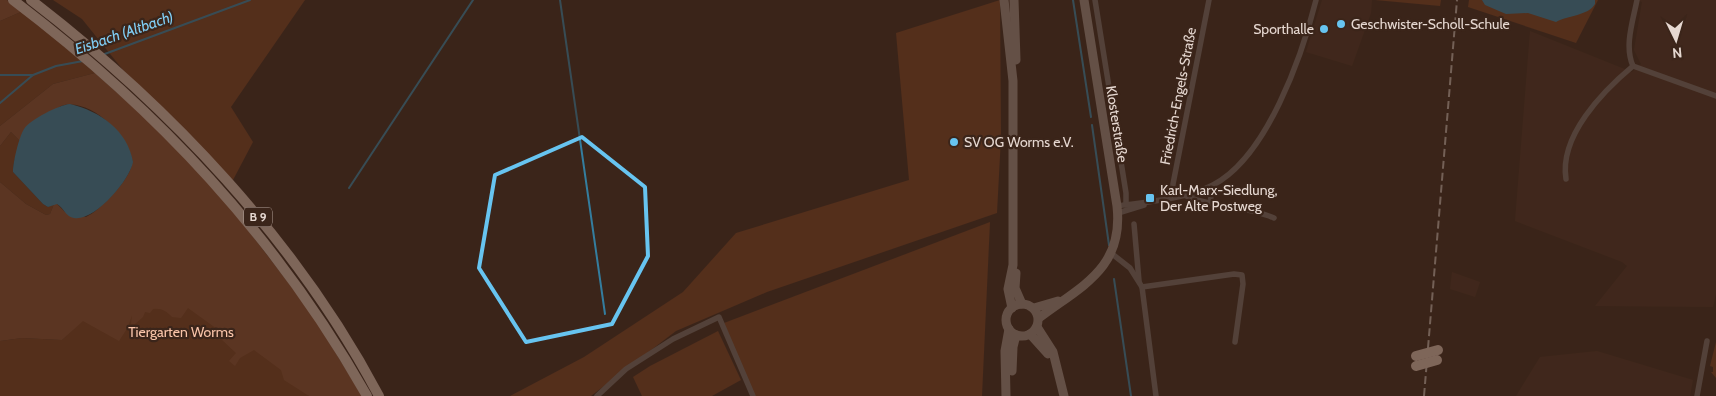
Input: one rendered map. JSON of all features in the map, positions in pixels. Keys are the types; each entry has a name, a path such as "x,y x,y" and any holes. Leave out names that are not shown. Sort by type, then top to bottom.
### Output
{"highway":[{"name":"B 9","path":"13,0 80,53 152,117 233,202 312,306 367,396"},
{"name":"B 9","path":"31,0 106,62 206,158 272,234 332,319 379,396"},
{"path":"1416,361 1438,355"}],"main road":[{"path":"1004,0 1013,82 1015,140 1013,264 1008,289 1012,308"},
{"name":"Klosterstraße","path":"1030,334 1038,322 1096,276 1111,252 1116,237 1120,208 1084,0"},
{"path":"1015,1 1015,288 1022,304"},
{"name":"Klosterstraße","path":"1034,308 1072,296"},
{"path":"1011,396 1013,347 1012,332 1006,317 1012,308 1022,304 1034,308 1038,322 1053,352 1064,396"},
{"path":"1012,332 1030,334 1047,352 1059,372"},
{"path":"1006,396 1005,351 1012,332"}],"street":[{"path":"1094,0 1126,193 1120,208"},
{"name":"Friedrich-Engels-Straße","path":"1173,196 1173,184 1209,0"},
{"path":"1120,208 1184,195 1210,187 1240,164 1263,132 1293,72 1316,0"},
{"path":"1637,0 1629,42 1629,54 1634,66 1716,96"},
{"path":"1566,179 1567,161 1582,118 1634,66"},
{"path":"1210,187 1211,202"},
{"path":"1184,195 1258,211 1274,218"},
{"path":"1120,208 1151,202"},
{"path":"1134,224 1156,396"},
{"path":"1111,252 1130,268 1141,284"},
{"path":"1141,284 1234,274 1242,275 1235,342"},
{"path":"597,396 626,369 673,339 719,317 753,396"},
{"path":"1697,396 1708,341"}],"highlighted area":[{"path":"582,137 645,187 648,256 612,324 526,342 479,268 495,175"}],"shaded area":[{"path":"0,0 7,0 23,11 0,21"},
{"name":"Geschwister-Scholl-Schule","path":"1322,0 1372,0 1371,13 1352,66 1306,52"},
{"path":"1637,0 1716,0 1716,294 1713,307 1595,306 1627,266 1622,262 1515,221 1530,31 1632,72 1641,64 1634,50 1642,2"},
{"path":"95,73 152,124 224,199 310,311 362,396 309,396 284,380 281,370 254,350 240,358 235,366 229,361 236,353 221,339 224,334 188,308 181,318 172,317 166,312 153,309 150,313 145,312 143,317 135,324 131,324 132,315 128,327 119,341 83,321 62,340 22,338 0,341 0,182 26,204 46,215 50,214 54,204 57,204 65,212 86,217 100,208 116,191 132,166 132,159 129,149 115,129 94,112 83,107 61,106 25,128 20,141 11,132 0,146 0,126 53,84"},
{"path":"1452,272 1480,282 1475,297 1450,289"},
{"path":"1597,351 1693,380 1690,396 1516,396 1540,357"}],"green space":[{"path":"53,0 305,0 231,107 253,142 233,180 123,70 82,19"},
{"path":"1000,0 1001,137 997,213 767,292 676,331 591,396 510,396 584,357 683,292 736,233 909,180 896,33"},
{"path":"1375,0 1441,0 1440,6"},
{"path":"1469,0 1598,0 1576,43 1468,7"},
{"path":"23,11 95,73 53,84 0,126 0,21"},
{"path":"11,132 20,141 13,172 43,204 48,207 54,204 50,214 46,215 26,204 0,182 0,146"},
{"path":"990,222 982,396 754,396 724,323"},
{"name":"Tiergarten Worms","path":"163,243 309,396 0,396 0,341 22,338 62,340"},
{"path":"718,331 741,380 712,396 642,396 633,377 650,366"},
{"path":"1716,342 1716,378 1711,372 1713,372 1713,367 1710,366"}],"water":[{"path":"1482,0 1595,0 1595,4 1588,11 1556,22 1528,13 1506,14 1485,5"},
{"path":"70,104 92,112 111,124 125,141 133,162 118,189 101,207 82,217 74,218 57,204 48,207 43,204 13,172 20,138 24,129 46,113"}],"waterway":[{"name":"Eisbach (Altbach)","path":"102,55 250,0"},
{"path":"349,188 473,0"},
{"path":"560,0 605,314"},
{"path":"1073,0 1091,117"},
{"name":"Eisbach (Altbach)","path":"0,75 33,75 56,66 83,61"},
{"name":"Eisbach (Altbach)","path":"0,103 33,75"},
{"path":"1092,125 1109,245"},
{"path":"1114,279 1131,396"}],"railway":[{"path":"1424,396 1457,0"}],"place":[{"name":"Geschwister-Scholl-Schule","path":"1341,24"},
{"name":"Sporthalle","path":"1324,29"},
{"name":"SV OG Worms e.V.","path":"954,142"},
{"name":"Karl-Marx-Siedlung, Der Alte Postweg","path":"1150,198"}]}
